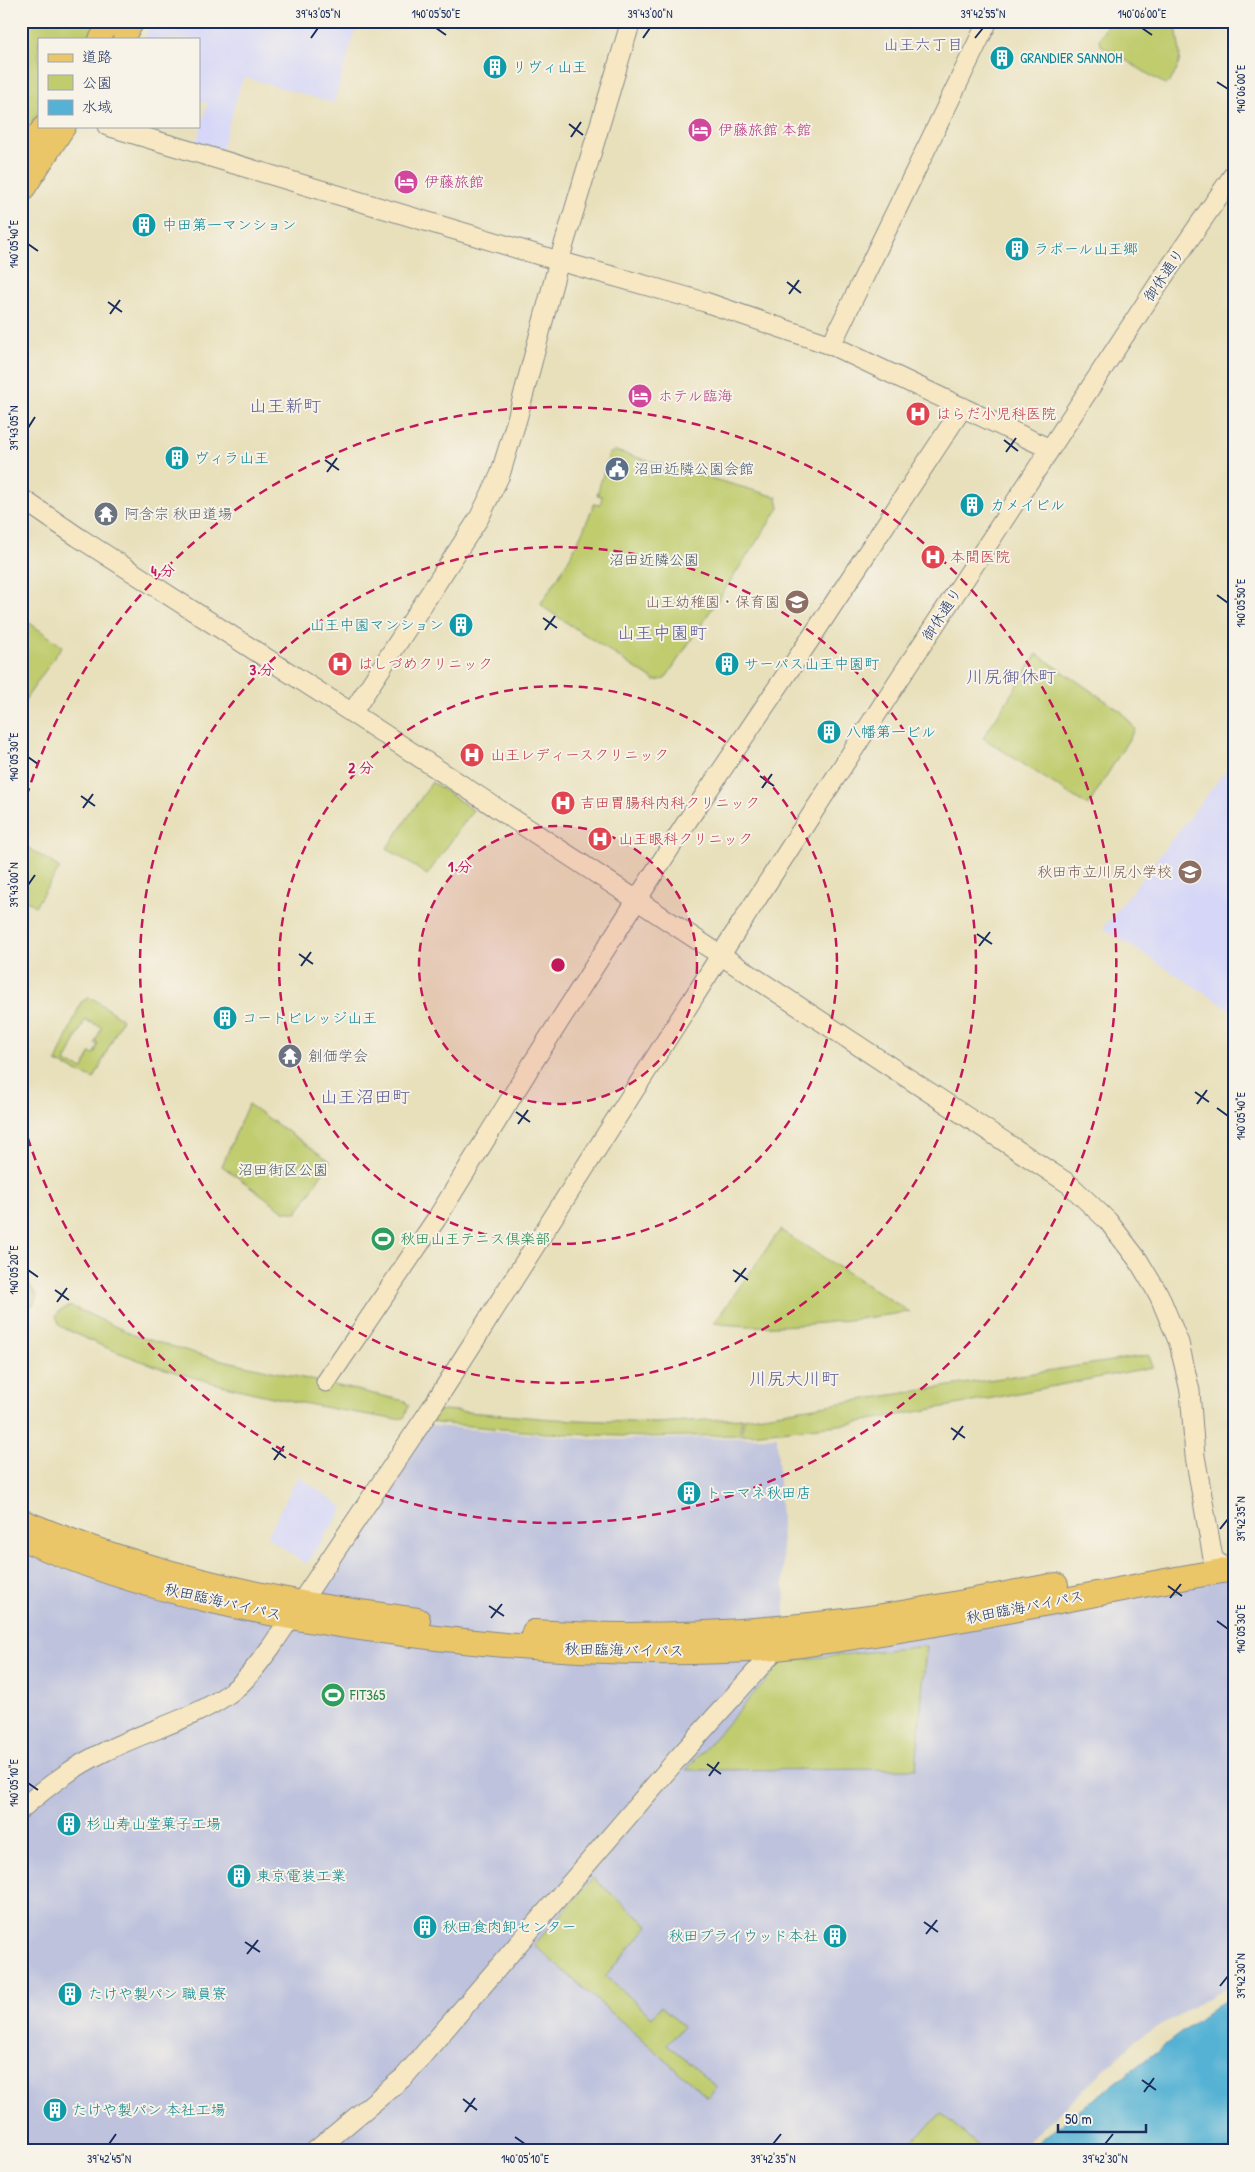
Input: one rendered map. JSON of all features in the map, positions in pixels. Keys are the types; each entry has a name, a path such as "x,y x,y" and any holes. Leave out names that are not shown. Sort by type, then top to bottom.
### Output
{"highway":[{"name":"秋田臨海バイパス","path":"21,1520 98,1551 296,1610 560,1634 712,1634 865,1619 1226,1563"},
{"name":"秋田臨海バイパス","path":"21,1538 106,1572 154,1586 473,1643 591,1652 671,1652 777,1648 918,1627 1226,1563"}],"main road":[{"path":"100,38 111,21"},
{"path":"124,38 135,21"},
{"path":"21,158 41,128"},
{"path":"21,194 65,128"}],"street":[{"path":"352,713 480,518 500,475 517,419 558,261 631,21"},
{"path":"831,345 988,21"},
{"path":"115,128 558,261 706,302 831,345 1050,450"},
{"name":"御休通り","path":"21,1810 54,1780 83,1762 106,1750 207,1708 229,1694 244,1681 296,1610 434,1404 720,956 1159,283 1234,174"},
{"path":"326,1382 437,1218 636,901 962,407"},
{"path":"21,498 1069,1184 1108,1220 1138,1260 1159,1295 1179,1343 1190,1391 1195,1456 1226,1563"},
{"path":"315,2151 404,2077 678,1758 777,1648"}],"shaded area":[{"path":"154,21 358,21 334,103 243,77 220,154 195,147 208,103 200,100 200,38 144,38"},
{"name":"秋田市立川尻小学校","path":"1234,760 1234,1012 1103,928"},
{"path":"423,1425 600,1440 777,1437 787,1653 1234,1576 1234,1983 1137,2039 1018,2151 21,2151 21,1546 291,1625"},
{"path":"298,1476 344,1508 306,1564 267,1537"}],"green space":[{"path":"21,21 99,21 88,38 38,38 38,114 21,139"},
{"path":"1109,21 1176,21 1180,58 1170,82 1165,84 1101,45 1099,40"},
{"name":"沼田近隣公園","path":"615,451 777,497 779,508 665,679 655,681 543,607 541,603 571,555 594,504 600,505 602,496 597,495 609,454"},
{"path":"24,619 62,646 21,706 21,620"},
{"path":"1037,654 1122,712 1135,729 1088,806 983,738"},
{"path":"432,782 473,810 427,875 387,848"},
{"path":"21,843 60,868 35,906 21,897"},
{"path":"88,998 94,999 122,1019 94,1079 56,1062 81,1002","holes":["85,1020 102,1027 95,1043 98,1044 94,1054 90,1053 83,1069 65,1062"]},
{"name":"沼田街区公園","path":"248,1104 330,1161 297,1213 284,1211 222,1166"},
{"path":"780,1230 910,1312 788,1326 714,1323"},
{"path":"21,1282 31,1287 37,1295 34,1304 30,1306 21,1303"},
{"path":"71,1306 136,1336 209,1357 405,1401 409,1406 404,1418 393,1419 265,1395 180,1374 98,1344 60,1326 56,1316 60,1310"},
{"path":"1149,1355 1153,1367 848,1424 741,1435 744,1418"},
{"path":"444,1410 552,1419 655,1423 742,1418 739,1435 645,1437 545,1433 437,1423 430,1420 433,1412"},
{"path":"926,1646 916,1769 686,1770 783,1661"},
{"path":"593,1878 649,1926 605,1976 652,2017 661,2006 683,2026 667,2044 717,2087 708,2097 534,1945"},
{"path":"942,2114 984,2151 900,2151"}],"water":[{"path":"1234,1997 1234,2151 1026,2151 1216,2006"}],"place":[{"name":"GRANDIER SANNOH","path":"1002,58"},
{"name":"リヴィ山王","path":"495,67"},
{"name":"伊藤旅館 本館","path":"700,130"},
{"name":"伊藤旅館","path":"406,182"},
{"name":"中田第一マンション","path":"144,225"},
{"name":"ラポール山王郷","path":"1017,249"},
{"name":"ホテル臨海","path":"640,396"},
{"name":"はらだ小児科医院","path":"918,414"},
{"name":"ヴィラ山王","path":"177,458"},
{"name":"沼田近隣公園会館","path":"617,469"},
{"name":"カメイビル","path":"972,505"},
{"name":"阿含宗 秋田道場","path":"106,514"},
{"name":"本間医院","path":"933,557"},
{"name":"山王幼稚園・保育園","path":"797,602"},
{"name":"山王中園マンション","path":"461,625"},
{"name":"はしづめクリニック","path":"340,664"},
{"name":"サーパス山王中園町","path":"727,664"},
{"name":"八幡第一ビル","path":"829,732"},
{"name":"山王レディースクリニック","path":"472,755"},
{"name":"吉田胃腸科内科クリニック","path":"563,803"},
{"name":"山王眼科クリニック","path":"600,839"},
{"name":"秋田市立川尻小学校","path":"1190,872"},
{"name":"コートビレッジ山王","path":"225,1018"},
{"name":"創価学会","path":"290,1056"},
{"name":"秋田山王テニス倶楽部","path":"383,1239"},
{"name":"トーマネ秋田店","path":"689,1493"},
{"name":"FIT365","path":"333,1695"},
{"name":"杉山寿山堂菓子工場","path":"69,1824"},
{"name":"東京電装工業","path":"239,1876"},
{"name":"秋田食肉卸センター","path":"425,1927"},
{"name":"秋田プライウッド本社","path":"835,1936"},
{"name":"たけや製パン 職員寮","path":"70,1994"},
{"name":"たけや製パン 本社工場","path":"55,2110"}],"district":[{"name":"山王六丁目","path":"923,44"},
{"name":"山王新町","path":"285,406"},
{"name":"山王中園町","path":"662,633"},
{"name":"川尻御休町","path":"1011,677"},
{"name":"山王沼田町","path":"365,1097"},
{"name":"川尻大川町","path":"794,1379"}]}
